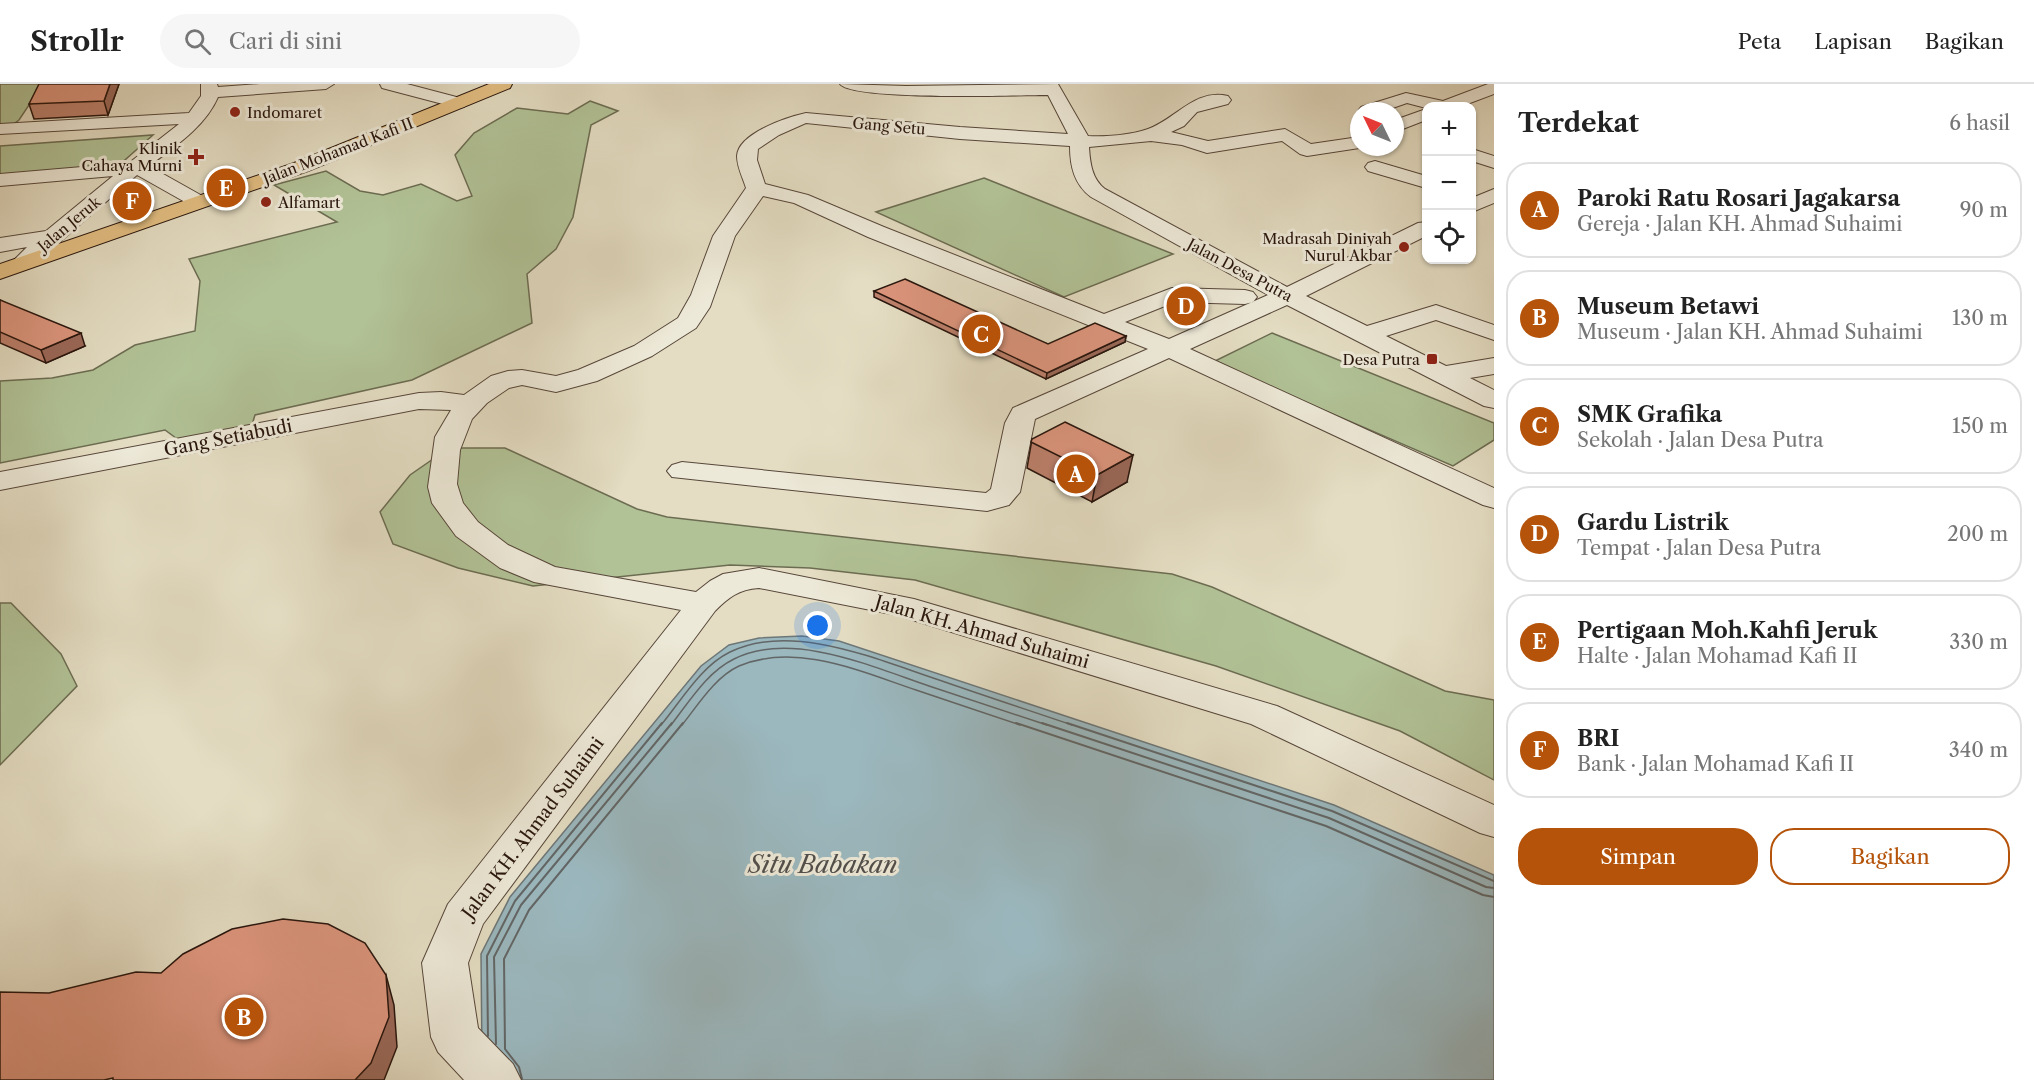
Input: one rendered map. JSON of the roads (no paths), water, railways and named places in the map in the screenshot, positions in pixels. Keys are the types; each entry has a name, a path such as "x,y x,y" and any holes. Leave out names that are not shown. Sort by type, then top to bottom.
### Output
{"main road":[{"name":"Jalan Mohamad Kafi II","path":"0,272 23,262 301,167 504,84"}],"street":[{"path":"209,88 326,84"},
{"path":"388,84 458,103"},
{"path":"848,84 906,91 1052,87"},
{"path":"1477,84 1494,88"},
{"name":"Jalan Desa Putra","path":"1052,87 1078,136 1080,161 1088,184 1098,193 1287,296 1494,400"},
{"name":"Jalan Jeruk","path":"23,262 134,168 183,132 206,105 209,88"},
{"path":"1457,102 1494,88"},
{"path":"1394,102 1406,98 1423,102"},
{"path":"1151,135 1178,122 1191,108 1203,103 1222,100"},
{"path":"1404,123 1422,116"},
{"path":"0,129 195,118"},
{"name":"Gang Setu","path":"756,188 746,153 750,143 797,119 1078,136 1098,142 1151,135"},
{"path":"1151,135 1185,140 1207,147 1285,135 1307,150 1350,144"},
{"path":"1475,156 1494,162"},
{"path":"1375,167 1422,181"},
{"path":"0,180 134,168 147,172 199,202"},
{"path":"703,604 538,573 489,547 456,520 442,491 445,444 459,416 462,403 501,381 522,376 547,384 588,376 640,351 687,322 698,309 725,234 752,200 756,188 801,199 876,232 1168,348 1494,499"},
{"path":"682,471 987,502 998,499 1005,492 1019,423 1023,414 1287,296 1422,230"},
{"path":"0,246 52,237"},
{"path":"1105,322 1172,295 1245,297"},
{"path":"1365,335 1436,312 1494,333"},
{"path":"1444,374 1494,366"},
{"name":"Gang Setiabudi","path":"0,481 418,401 462,403"},
{"name":"Jalan KH. Ahmad Suhaimi","path":"496,1080 455,1037 445,963 464,916 703,604 721,586 756,577 902,606 1264,716 1494,822"}],"water":[{"name":"Situ Babakan","path":"802,636 839,641 1334,805 1494,875 1494,1080 501,1080 482,1059 481,954 510,897 701,666 729,645 759,638"}],"place":[{"name":"Indomaret","path":"235,112"},
{"name":"Klinik Cahaya Murni","path":"196,157"},
{"name":"Pertigaan Moh.Kahfi Jeruk","path":"226,188"},
{"name":"BRI","path":"132,201"},
{"name":"Alfamart","path":"266,202"},
{"name":"Madrasah Diniyah Nurul Akbar","path":"1404,247"},
{"name":"Gardu Listrik","path":"1186,306"},
{"name":"SMK Grafika","path":"981,334"},
{"name":"Desa Putra","path":"1432,359"},
{"name":"Paroki Ratu Rosari Jagakarsa","path":"1076,474"},
{"name":"Museum Betawi","path":"244,1017"}]}
